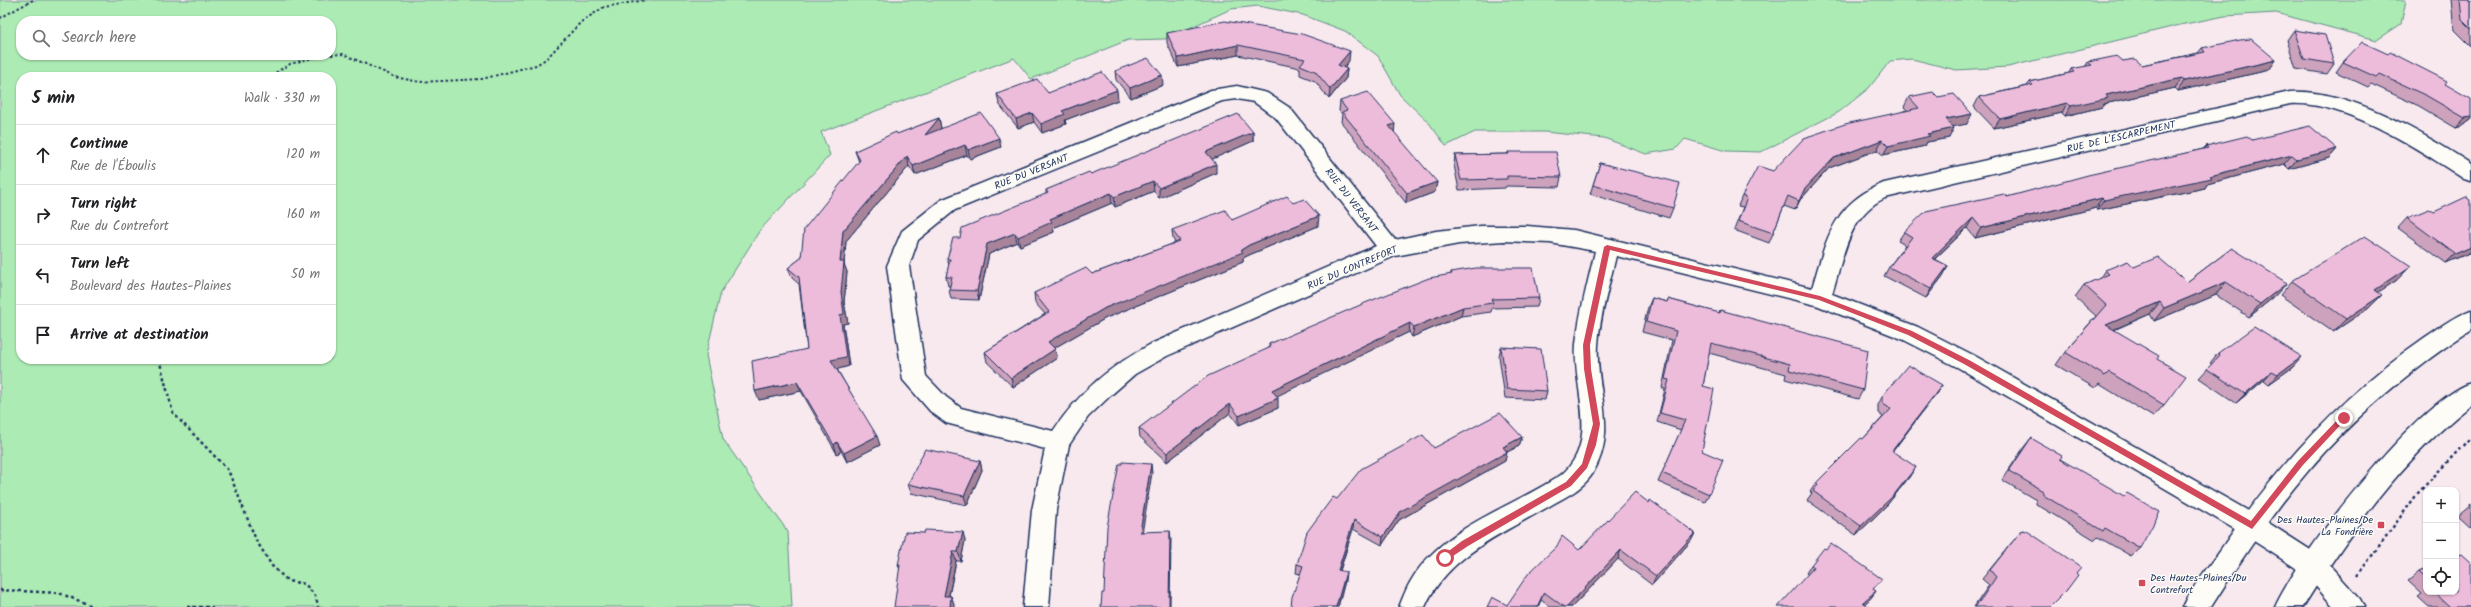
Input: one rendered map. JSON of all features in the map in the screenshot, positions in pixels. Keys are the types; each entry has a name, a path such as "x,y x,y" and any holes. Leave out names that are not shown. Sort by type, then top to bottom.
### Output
{"street":[{"name":"RUE DU VERSANT","path":"1058,442 954,416 938,404 915,380 898,266 909,236 948,205 1218,96 1234,92 1249,92 1263,97 1283,113 1390,249"},
{"name":"RUE DE L'ESCARPEMENT","path":"1820,298 1844,225 1856,209 1870,197 1891,188 2290,98 2308,97 2346,106 2430,147 2471,174"},
{"name":"RUE DU CONTREFORT","path":"1036,607 1044,510 1058,442 1080,410 1127,368 1158,350 1390,249 1429,239 1464,234 1507,233 1538,233 1574,238 1820,298 1910,333 1967,362 2252,526 2314,566 2351,607"},
{"path":"1412,607 1428,577 1445,558 1465,543 1568,484 1584,466 1592,445 1596,424 1587,369 1586,345 1607,247"},
{"path":"2196,607 2252,526 2300,463 2344,418 2427,347 2471,319"},
{"path":"2288,607 2314,566 2350,516 2384,474 2420,435 2471,392"}],"path":[{"path":"0,18 33,0"},
{"path":"336,55 343,54 395,78 420,82 482,79 536,65 546,59 581,22 604,7 646,0"},
{"path":"277,72 290,64 305,60"},
{"path":"160,364 173,414 228,470 256,540 272,566 288,581 305,584 316,597 318,607"},
{"path":"2356,577 2418,493 2471,437"},
{"path":"0,590 43,589 74,596 95,607"},
{"path":"187,607 213,607"}],"green space":[{"path":"0,0 2406,0 2401,24 2377,40 2276,13 2225,16 2180,25 2008,67 1956,70 1912,59 1890,61 1869,88 1839,112 1761,152 1726,151 1685,139 1676,149 1646,154 1604,138 1544,132 1475,132 1446,146 1429,123 1400,95 1378,56 1345,31 1303,15 1258,6 1231,9 1165,39 1128,40 1031,79 1014,58 821,132 830,155 760,230 721,292 706,355 723,439 788,532 792,607 0,607"}],"building":[{"path":"2460,0 2471,0 2471,29 2462,20"},
{"path":"1225,21 1302,34 1350,51 1338,65 1347,69 1330,89 1315,71 1300,65 1305,59 1238,45 1178,58 1167,33"},
{"path":"2294,30 2325,35 2334,64 2304,59"},
{"path":"2251,39 2276,60 2184,81 2182,78 2106,95 2108,98 2071,106 2067,103 2000,119 1979,97 2033,85 2030,82 2074,72 2071,69 2092,65 2088,62 2117,56 2123,61 2135,59 2142,65 2205,52 2202,48"},
{"path":"2362,42 2388,54 2390,52 2447,81 2445,84 2471,99 2471,117 2465,118 2427,96 2379,74 2376,77 2343,62"},
{"path":"1148,58 1162,75 1130,88 1115,71"},
{"path":"1102,72 1117,90 1062,111 1065,114 1041,124 1032,113 1016,119 997,94 1037,79 1048,93"},
{"path":"1368,92 1395,124 1389,126 1437,182 1407,193 1342,112 1347,110 1340,101"},
{"path":"1933,92 1938,97 1954,94 1972,114 1946,119 1954,128 1927,134 1930,136 1888,146 1882,140 1834,158 1804,190 1799,201 1788,196 1773,233 1738,221 1747,198 1742,196 1758,166 1773,171 1804,138 1845,124 1919,108 1909,97"},
{"path":"981,113 999,138 968,150 965,145 913,166 907,156 843,231 840,262 844,262 841,292 844,314 840,315 846,357 831,360 877,436 844,453 837,442 834,445 797,382 755,391 752,361 807,349 799,277 788,268 801,258 804,229 860,160 855,151 896,132 897,134 939,118 925,135"},
{"path":"1238,114 1253,132 1206,152 1216,164 1159,188 1153,181 1114,197 1111,193 1050,219 1052,222 1018,237 1015,233 987,244 977,291 949,290 952,277 946,277 950,259 947,259 953,238 960,238 962,228 1048,193 1046,190 1089,172 1091,174"},
{"path":"2310,126 2337,149 2297,159 2292,155 2210,176 2212,178 2104,200 2102,198 1981,228 1973,218 1932,258 1948,266 1931,289 1889,267 1912,237 1904,232 1926,211 2004,194 2007,197 2088,175 2208,148 2206,146 2247,136 2252,140"},
{"path":"1508,152 1556,152 1561,177 1507,176 1507,179 1461,180 1455,155 1509,154"},
{"path":"1600,163 1680,183 1673,208 1593,185"},
{"path":"1287,196 1293,203 1304,199 1319,216 1249,245 1241,250 1243,252 1105,308 1048,342 1055,349 1011,378 985,352 1049,312 1034,293 1086,268 1092,274 1180,241 1172,230 1225,210 1232,220"},
{"path":"2466,197 2471,200 2471,247 2455,254 2407,218 2429,209 2434,212"},
{"path":"2365,236 2411,266 2375,290 2382,295 2346,319 2292,281"},
{"path":"2232,248 2287,283 2260,304 2226,282 2164,308 2160,302 2106,325 2159,356 2157,359 2186,376 2164,405 2109,372 2105,376 2065,352 2106,305 2084,285 2109,274 2105,270 2128,261 2134,267 2158,257 2187,282"},
{"path":"1476,268 1533,268 1539,298 1491,299 1493,303 1463,307 1414,327 1410,323 1272,390 1278,398 1239,416 1230,404 1167,453 1139,428 1208,376 1271,347 1269,344 1365,303 1429,278 1452,274 1451,272"},
{"path":"1652,298 1667,302 1668,299 1720,313 1720,310 1868,350 1863,390 1789,370 1790,364 1711,343 1703,386 1714,389 1702,451 1723,460 1709,494 1662,473 1685,420 1660,413 1669,380 1665,379 1676,331 1646,322"},
{"path":"2254,327 2302,357 2278,374 2272,371 2245,394 2207,369 2220,355 2218,353"},
{"path":"1501,347 1541,349 1547,391 1507,389"},
{"path":"1908,365 1942,385 1892,451 1916,467 1893,496 1861,526 1813,491 1818,485 1816,483 1861,438 1863,439 1891,409 1883,404 1883,395"},
{"path":"1500,413 1522,437 1503,447 1507,452 1401,511 1383,537 1354,520 1338,570 1346,572 1336,607 1291,607 1292,597 1303,566 1297,564 1307,532 1333,497 1337,499 1361,469 1423,435 1434,448"},
{"path":"2031,438 2062,456 2060,459 2124,496 2127,493 2160,512 2140,548 2105,528 2103,531 2043,495 2043,491 2009,471"},
{"path":"925,449 980,461 964,496 908,484"},
{"path":"1122,462 1151,464 1140,532 1170,531 1169,607 1101,607 1102,593 1104,593 1107,527 1119,464 1122,464"},
{"path":"1635,492 1649,503 1650,500 1695,533 1656,576 1621,550 1567,607 1564,607 1544,592 1537,607 1487,607 1492,597 1507,605 1528,574 1557,546 1562,536 1579,550"},
{"path":"925,530 963,532 958,552 953,552 944,596 951,596 950,607 894,607 900,565 898,565 905,532 924,533"},
{"path":"2022,530 2027,531 2081,567 2076,573 2078,575 2066,591 2050,607 1975,607 1996,577 1990,570"},
{"path":"1831,543 1882,579 1873,589 1876,591 1863,602 1869,607 1778,607 1814,567 1811,565 1824,548 1826,549"},
{"path":"2461,554 2471,563 2471,607 2450,607 2437,595 2459,595 2459,555"},
{"path":"2423,570 2423,576 2419,572"}],"place":[{"name":"Des Hautes-Plaines/De La Fondrière","path":"2381,525"},
{"name":"Des Hautes-Plaines/Du Contrefort","path":"2142,583"}],"route":[{"path":"1445,558 1465,543 1568,484 1584,466 1592,445 1596,424 1587,369 1586,345 1607,247 1820,298 1910,333 1967,362 2252,526 2300,463 2344,418"}]}
